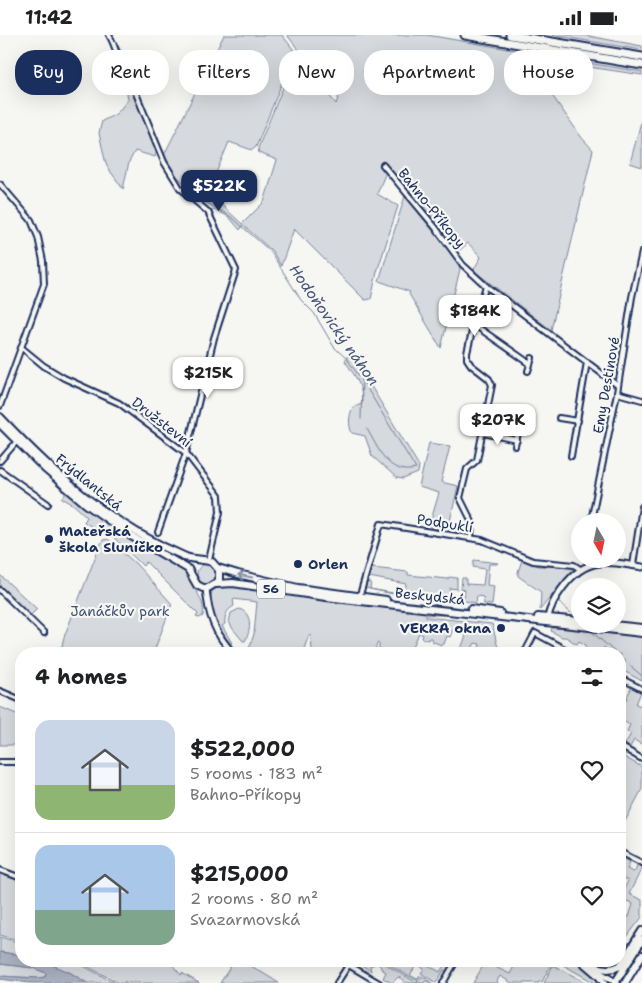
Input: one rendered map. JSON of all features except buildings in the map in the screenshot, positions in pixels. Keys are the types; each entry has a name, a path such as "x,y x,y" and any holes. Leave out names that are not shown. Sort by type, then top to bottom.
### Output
{"highway":[{"path":"465,35 642,65"},
{"path":"510,35 642,57"}],"main road":[{"name":"Frýdlantská","path":"0,417 57,480 92,509 131,536 188,569 192,576"},
{"name":"Frýdlantská","path":"0,424 75,489 116,520 153,542 201,561"},
{"path":"206,588 197,585 192,576 194,568 201,561 210,561"},
{"name":"56","path":"210,561 215,563 218,568"},
{"path":"215,585 220,578 218,568"},
{"name":"Beskydská","path":"218,568 298,588 359,599"},
{"name":"Beskydská","path":"215,585 233,583 642,633"},
{"name":"56","path":"206,588 215,585"},
{"name":"Beskydská","path":"547,620 571,621"},
{"path":"626,626 642,628"},
{"path":"626,956 642,931"},
{"path":"626,966 642,940"},
{"path":"625,983 642,955"},
{"path":"589,967 604,983"},
{"path":"597,967 604,970 618,967"},
{"path":"616,983 626,967"},
{"path":"632,983 633,970"}],"street":[{"path":"109,35 119,56 125,78 133,86 164,162 180,189 208,212 235,266 235,274 214,338 186,453 158,532"},
{"name":"Bahno-Příkopy","path":"383,165 435,227 463,265 486,286 617,385"},
{"path":"0,184 32,220 43,261 44,283 0,406"},
{"name":"Emy Destinové","path":"593,513 642,252"},
{"path":"471,538 472,522 460,498 467,469 477,460 492,385 489,379 471,365 467,359 467,353 486,286"},
{"path":"474,323 529,363"},
{"name":"Družstevní","path":"22,348 44,366 64,378 119,403 186,453 219,497 220,512 210,561"},
{"path":"528,371 532,358"},
{"path":"571,457 587,362"},
{"path":"616,393 642,400"},
{"path":"559,418 578,421"},
{"path":"483,433 517,440"},
{"path":"516,446 518,433"},
{"path":"0,461 19,440"},
{"path":"0,470 48,504"},
{"path":"633,565 642,507"},
{"name":"Podpuklí","path":"359,599 382,524 482,540 533,561 574,565 580,569"},
{"path":"626,564 642,567"},
{"path":"547,620 552,602 567,581 580,569"},
{"path":"206,588 208,608 212,621 228,647"},
{"path":"0,590 44,633"},
{"path":"528,647 535,633 561,647"},
{"path":"626,681 642,689"},
{"path":"0,691 15,697"},
{"path":"626,750 642,759"},
{"path":"0,762 15,762"},
{"path":"626,855 642,863"},
{"path":"0,871 15,876"},
{"path":"337,983 347,967"},
{"path":"355,967 379,983"},
{"path":"443,983 452,967"},
{"path":"591,967 616,983"}],"green space":[{"path":"224,35 282,35 293,50 279,50 279,90 256,147 252,150 229,142 208,192 242,224 264,202 277,160 259,153 258,148 280,95 329,95 336,104 339,95 354,95 354,50 299,50 287,35 427,35 514,50 504,50 504,95 552,95 582,138 593,150 551,330 477,273 474,269 481,257 468,243 460,250 406,186 386,172 377,194 398,206 377,272 371,299 365,300 294,229 281,266 272,251 243,225 240,230 229,217 216,210 210,211 181,187 163,157 194,95 269,95 269,50 216,50"},
{"path":"552,35 583,35 642,46 642,50"},
{"path":"593,64 642,72 642,75 593,68"},
{"path":"127,95 136,95 157,150 155,157 135,151 129,162 123,189 108,168 99,133 102,121 116,114 128,100"},
{"path":"642,118 642,167 630,163"},
{"path":"405,196 457,261 460,269 441,348 409,294 410,292 379,281"},
{"path":"348,355 354,358 419,466 418,473 403,479 397,478 372,456 365,436 352,433 351,413 353,407 362,404 362,397 358,381 345,361"},
{"path":"429,443 450,446 441,482 458,486 448,530 429,527 439,493 419,487"},
{"path":"56,483 119,530 187,572 200,598 203,616 196,617 198,614 146,562 143,566 109,533 99,527 96,532 92,530 92,527 84,522 87,517 74,505 62,498 65,493"},
{"name":"Janáčkův park","path":"108,539 136,564 172,604 156,647 62,647 103,540"},
{"path":"474,560 498,563 489,564 487,585 494,586 492,605 484,604 483,597 477,596 476,603 459,600 460,596 464,597 465,590 461,589 462,578 466,578 466,584 483,585 485,569 473,567"},
{"path":"522,560 539,566 569,567 573,569 540,610 541,592 518,576"},
{"path":"207,564 214,567 217,574 214,581 207,584 200,581 197,574 200,567"},
{"path":"372,568 408,572 408,575 448,579 449,577 457,578 457,589 450,588 449,595 456,596 455,600 398,595 365,588 365,583 371,582 370,589 405,595 406,584 369,577"},
{"path":"0,575 37,609 30,616 0,588"},
{"path":"221,586 232,586 326,600 430,611 444,615 426,615 426,617 492,624 498,647 479,647 480,644 475,643 473,647 462,647 466,636 453,629 450,637 447,636 444,644 441,645 432,641 431,638 428,640 422,638 423,635 419,633 413,647 379,647 377,643 376,647 312,647 311,636 309,635 305,647 249,647 254,634 257,602 233,599 234,606 226,613 225,624 222,626 231,644 222,633 215,619 211,598 212,591"},
{"path":"239,609 247,614 250,623 245,641 243,641 229,622 231,613"},
{"path":"552,628 571,629 571,633 613,633 642,636 642,681 626,672 626,647 586,647 586,645 579,641 577,644 566,637 551,631"},
{"path":"632,687 641,692 636,704 639,706 642,702 642,742 641,744 634,740 630,747 626,745 631,734 627,731 630,725 626,723 627,696"},
{"path":"0,707 15,713 15,745 0,745"},
{"path":"626,758 642,767 642,789 626,820"},
{"path":"626,860 630,862 627,869 633,872 637,865 642,868 629,894 642,900 642,917 626,938 626,916 629,917 633,904 626,901 626,885 628,881 626,880"},
{"path":"0,874 15,879 15,939 0,935"},
{"path":"0,937 15,941 15,954 0,952"},
{"path":"0,964 33,968 46,973 45,977 38,978 0,976"},
{"path":"58,967 85,967 115,983 87,983"},
{"path":"88,967 174,967 181,975 182,973 199,983 127,983 125,981 125,983 119,983"},
{"path":"230,967 253,967 279,983 220,983"},
{"path":"381,967 390,967 417,983 403,983 404,980 398,977 392,983 383,978 386,972"},
{"path":"393,967 415,967 410,975 417,979 420,975 417,981"},
{"path":"421,967 431,967 440,972 443,967 450,967 447,972 444,970 436,983 421,973 424,969"},
{"path":"482,967 495,967 510,974 514,967 550,967 542,982 540,981 539,983 512,983 500,976 497,981 498,983 473,983"},
{"path":"552,967 557,967 585,983 544,983"},
{"path":"567,967 584,967 603,983 595,983"},
{"path":"422,976 432,983 425,981 424,983 417,983"}],"shaded area":[{"path":"0,952 15,954 15,966 0,964"},
{"path":"25,967 57,967 87,983 29,983 0,979 0,976 45,977 46,973"}],"waterway":[{"name":"Hodoňovický náhon","path":"112,35 127,62 124,69 136,85 167,160 177,176 200,199 230,216 270,251 301,300 314,313 334,347 347,359 362,380 416,469 398,469 391,465 380,452 367,429"},
{"path":"361,419 362,380"},
{"name":"Hodoňovický náhon","path":"558,601 571,613"},
{"name":"Hodoňovický náhon","path":"593,633 609,647"},
{"name":"Hodoňovický náhon","path":"626,662 642,676"}],"place":[{"name":"Mateřská škola Sluníčko","path":"49,539"},
{"name":"Orlen","path":"298,564"},
{"name":"VEKRA okna","path":"501,628"}]}
